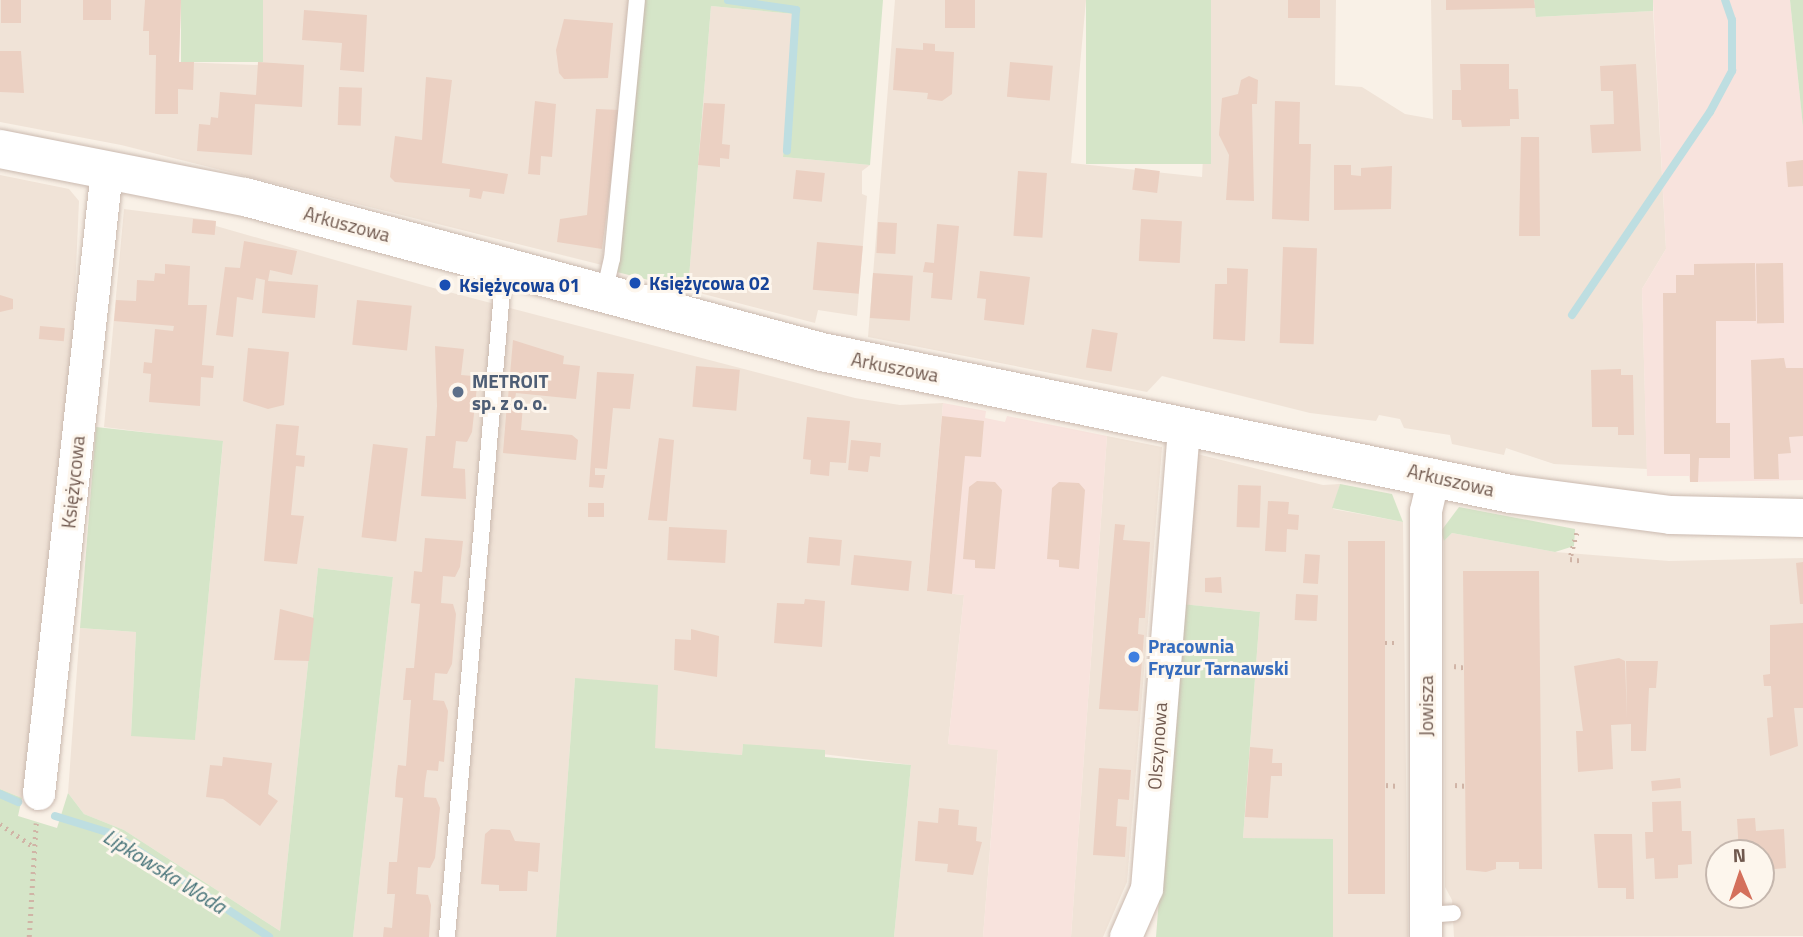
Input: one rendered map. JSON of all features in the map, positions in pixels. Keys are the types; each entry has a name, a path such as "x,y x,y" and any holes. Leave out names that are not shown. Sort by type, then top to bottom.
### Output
{"main road":[{"name":"Arkuszowa","path":"0,149 245,197 604,296 822,352 1588,508 1803,518"}],"street":[{"name":"Księżycowa","path":"39,794 107,170"},
{"name":"Olszynowa","path":"1126,937 1147,889 1184,425"},
{"name":"Jowisza","path":"1434,476 1426,511 1435,922"}],"lane":[{"path":"604,296 614,245 637,0"},
{"path":"447,936 504,268"}],"path":[{"path":"1577,525 1570,559 1582,561"},
{"path":"0,824 34,846 29,937"}],"shaded area":[{"path":"0,0 181,0 179,62 258,65 263,0 629,0 602,265 121,145 0,122"},
{"path":"895,0 1086,0 1071,163 1202,177 1211,0 1336,0 1335,85 1362,87 1405,114 1433,119 1431,0 1534,0 1537,17 1653,11 1666,249 1642,289 1647,469 1554,464 1506,448 1504,455 1452,444 1450,435 1404,428 1400,419 1379,415 1376,421 1310,413 1162,376 1147,392 868,337"},
{"path":"1653,0 1790,0 1803,127 1803,480 1690,482 1689,476 1647,476 1642,289 1666,249"},
{"path":"711,6 794,14 783,157 870,165 862,171 862,194 867,196 857,316 818,310 815,323 688,290"},
{"path":"0,175 69,189 79,201 73,337 22,798 0,789"},
{"path":"124,209 216,221 216,226 426,286 855,398 900,405 943,403 927,591 964,595 948,744 998,749 983,937 894,937 911,765 743,744 742,755 654,748 575,678 556,937 353,937 393,577 318,568 280,931 124,830 84,814 68,793 80,628 136,632 131,735 195,739 223,442 104,427"},
{"path":"943,403 986,411 985,418 1005,422 1007,416 1107,436 1071,937 983,937 998,750 948,744 964,595 927,591"},
{"path":"1107,436 1162,447 1127,882 1103,937 1071,937"},
{"path":"1193,453 1323,485 1340,484 1333,509 1403,522 1408,937 1333,937 1333,840 1243,838 1260,612 1182,604"},
{"path":"1452,533 1555,552 1669,561 1803,558 1803,936 1454,937 1452,900 1445,887 1444,541"}],"green space":[{"path":"181,0 263,0 263,62 181,62"},
{"path":"643,0 883,0 870,165 783,157 794,14 711,6 688,290 617,272"},
{"path":"1086,0 1211,0 1211,164 1086,164"},
{"path":"1534,0 1653,0 1653,11 1536,17"},
{"path":"1790,0 1803,0 1803,127"},
{"path":"96,427 223,441 195,740 131,736 136,632 80,628"},
{"path":"1340,484 1392,494 1403,522 1332,508"},
{"path":"1459,507 1575,529 1574,546 1555,552 1452,533 1444,541 1441,531"},
{"path":"318,568 393,577 353,937 0,937 0,789 22,798 18,816 57,828 68,793 84,814 124,830 280,931"},
{"path":"1182,604 1260,612 1243,838 1333,839 1333,937 1156,937"},
{"path":"575,678 658,685 655,748 742,755 743,744 825,750 825,757 911,765 894,937 556,937"}],"building":[{"path":"1,0 21,0 21,23 1,23"},
{"path":"83,0 111,0 111,20 83,20"},
{"path":"145,0 181,0 179,62 194,62 193,90 178,89 178,114 155,114 156,55 149,55 149,31 143,31"},
{"path":"945,0 975,0 975,28 945,28"},
{"path":"1288,0 1320,0 1320,18 1288,18"},
{"path":"1446,0 1534,0 1535,8 1446,10"},
{"path":"304,10 367,15 364,72 340,70 342,43 302,40"},
{"path":"564,19 613,23 608,78 564,79 559,73 556,50"},
{"path":"923,43 935,44 935,51 954,52 952,94 942,101 927,99 928,93 893,90 896,48 923,50"},
{"path":"0,51 21,51 24,93 0,92"},
{"path":"258,62 304,65 302,107 255,104 252,155 197,151 199,124 210,125 211,117 218,118 220,92 256,95"},
{"path":"1010,62 1053,66 1050,101 1007,97"},
{"path":"1460,64 1509,64 1509,89 1518,89 1519,119 1510,119 1510,126 1462,127 1461,120 1452,120 1452,90 1461,90"},
{"path":"1636,64 1641,151 1592,153 1590,125 1614,124 1613,91 1601,91 1600,66"},
{"path":"1249,76 1258,80 1257,104 1252,104 1254,201 1226,200 1229,155 1219,135 1222,98 1238,94 1241,80"},
{"path":"426,77 452,80 442,163 508,174 504,194 483,191 481,199 469,197 470,189 395,182 390,177 395,136 422,140"},
{"path":"339,87 362,88 361,126 338,125"},
{"path":"535,101 556,104 552,157 541,156 540,175 528,174"},
{"path":"1275,101 1300,102 1299,144 1311,144 1309,221 1272,219"},
{"path":"704,103 725,104 722,144 730,145 729,159 720,158 720,167 698,165"},
{"path":"596,109 620,110 602,249 557,242 560,219 587,215"},
{"path":"1521,137 1539,137 1540,236 1519,236"},
{"path":"1803,160 1803,186 1788,187 1786,162"},
{"path":"1334,165 1351,165 1351,175 1361,176 1361,168 1392,166 1391,209 1334,210"},
{"path":"1135,168 1160,171 1157,193 1132,190"},
{"path":"796,170 825,173 822,202 793,199"},
{"path":"1018,171 1047,173 1042,238 1013,236"},
{"path":"193,219 216,221 215,235 192,233"},
{"path":"1141,219 1182,221 1180,263 1139,261"},
{"path":"878,222 897,223 895,254 876,253"},
{"path":"937,224 959,226 952,300 931,298 933,273 923,272 925,262 934,263"},
{"path":"244,241 297,251 292,275 270,270 268,281 318,285 315,318 262,313 265,280 256,278 253,300 237,297 233,337 216,335 225,267 240,268"},
{"path":"817,242 863,246 859,294 813,290"},
{"path":"1283,247 1317,248 1314,344 1280,343"},
{"path":"1755,263 1756,321 1716,321 1716,423 1730,423 1730,458 1699,458 1698,482 1690,482 1690,454 1664,454 1663,293 1676,293 1676,275 1694,275 1694,264"},
{"path":"1756,263 1783,263 1784,323 1757,323"},
{"path":"165,264 190,266 188,305 207,305 202,365 214,366 213,378 201,377 200,406 149,402 151,374 143,373 144,362 152,363 155,329 173,331 174,326 114,321 116,300 136,301 137,280 154,281 155,273 165,274"},
{"path":"1227,268 1248,269 1245,341 1213,339 1215,284 1227,284"},
{"path":"980,271 1030,277 1024,325 984,320 986,299 977,298"},
{"path":"873,273 913,276 910,321 870,318"},
{"path":"0,295 13,299 13,309 0,312"},
{"path":"357,300 412,306 407,351 352,345"},
{"path":"40,326 65,328 64,341 39,339"},
{"path":"1092,329 1118,333 1112,372 1086,368"},
{"path":"513,340 564,356 563,364 580,366 576,399 516,393 515,399 508,398"},
{"path":"435,346 464,349 461,375 473,376 477,386 472,432 467,442 456,441 453,468 465,469 466,499 421,496 426,436 435,436"},
{"path":"248,348 289,352 284,405 268,409 243,401"},
{"path":"1784,358 1786,368 1803,368 1803,436 1789,437 1791,453 1778,454 1779,479 1754,479 1751,360"},
{"path":"696,366 740,370 736,411 692,407"},
{"path":"1621,369 1621,375 1633,375 1634,435 1618,435 1618,427 1592,427 1591,370"},
{"path":"597,372 634,374 630,409 613,408 607,469 595,468 595,475 605,475 603,488 589,487"},
{"path":"507,404 523,405 521,430 572,435 578,440 576,460 503,453"},
{"path":"942,416 984,421 981,457 965,456 952,594 927,591"},
{"path":"807,417 850,421 846,463 830,462 829,476 810,474 811,460 803,459"},
{"path":"276,424 299,426 296,455 305,456 304,467 296,466 291,515 304,516 297,564 264,561"},
{"path":"659,438 674,440 667,521 648,520"},
{"path":"851,440 881,443 880,457 870,456 868,472 848,470"},
{"path":"373,444 408,448 396,542 362,537"},
{"path":"977,481 995,482 1002,490 995,569 975,568 975,560 963,559 969,487"},
{"path":"1059,482 1079,483 1085,490 1079,569 1059,567 1059,560 1047,559 1052,488"},
{"path":"1238,485 1261,486 1260,528 1237,527"},
{"path":"1268,501 1289,502 1288,514 1299,515 1298,530 1287,529 1286,552 1265,551"},
{"path":"588,503 604,503 604,517 588,517"},
{"path":"1115,524 1125,525 1123,540 1150,542 1145,618 1139,618 1138,634 1144,635 1138,711 1099,709"},
{"path":"669,527 727,530 725,563 667,560"},
{"path":"809,537 842,540 840,566 807,563"},
{"path":"425,538 463,541 460,567 455,577 443,576 441,603 453,604 456,614 452,664 447,674 435,673 433,700 444,701 448,711 444,762 439,761 438,771 427,770 425,783 424,797 436,798 440,808 435,858 430,868 418,867 416,894 428,895 431,905 429,937 383,937 384,927 392,928 395,894 387,894 389,862 397,862 403,798 395,797 396,781 398,765 406,766 411,700 403,700 406,668 414,668 420,604 411,603 414,571 422,572"},
{"path":"1348,541 1385,541 1385,894 1348,894"},
{"path":"1305,554 1320,555 1318,584 1303,583"},
{"path":"854,555 912,561 909,591 851,585"},
{"path":"1803,562 1803,604 1800,604 1796,563"},
{"path":"1463,571 1539,571 1542,869 1519,869 1519,862 1496,862 1496,869 1486,872 1466,870"},
{"path":"1221,577 1222,593 1205,592 1205,578"},
{"path":"1296,594 1318,595 1317,621 1295,620"},
{"path":"805,599 825,601 822,647 774,643 777,603 804,604"},
{"path":"280,609 314,618 309,661 274,660"},
{"path":"1803,623 1803,708 1794,708 1798,746 1770,756 1767,718 1773,717 1771,686 1764,686 1763,675 1770,674 1770,625"},
{"path":"691,629 719,636 717,677 674,670 675,639 691,640"},
{"path":"1619,658 1625,661 1627,719 1626,661 1658,661 1656,688 1649,688 1646,751 1631,751 1631,724 1611,725 1613,769 1578,772 1576,731 1583,731 1574,666"},
{"path":"1250,747 1273,749 1272,763 1282,763 1282,776 1271,776 1268,818 1245,817"},
{"path":"223,757 272,763 268,794 278,801 260,826 223,799 206,797 210,765 222,766"},
{"path":"1099,768 1131,770 1129,800 1118,799 1116,826 1127,827 1125,857 1093,855"},
{"path":"1680,778 1681,788 1652,791 1651,781"},
{"path":"1681,801 1682,831 1691,831 1692,864 1678,865 1678,878 1655,879 1654,858 1646,859 1645,832 1653,832 1652,802"},
{"path":"939,808 959,810 958,825 977,827 976,841 982,842 973,875 947,872 948,864 915,861 918,821 938,823"},
{"path":"1755,818 1756,831 1784,829 1786,868 1775,869 1775,839 1738,839 1737,819"},
{"path":"491,829 510,830 515,841 540,843 538,872 528,871 527,891 499,891 499,885 481,884 485,834"},
{"path":"1594,834 1632,834 1634,899 1626,899 1626,888 1598,888"}],"waterway":[{"path":"728,0 796,10 787,151"},
{"path":"1572,315 1710,112 1732,71 1732,20 1725,0"},
{"name":"Lipkowska Woda","path":"0,794 18,802"},
{"name":"Lipkowska Woda","path":"55,816 113,834 269,937"}],"place":[{"name":"Księżycowa 02","path":"635,283"},
{"name":"Księżycowa 01","path":"445,285"},
{"name":"METROIT sp. z o. o.","path":"458,392"},
{"name":"Pracownia Fryzur Tarnawski","path":"1134,657"}]}
